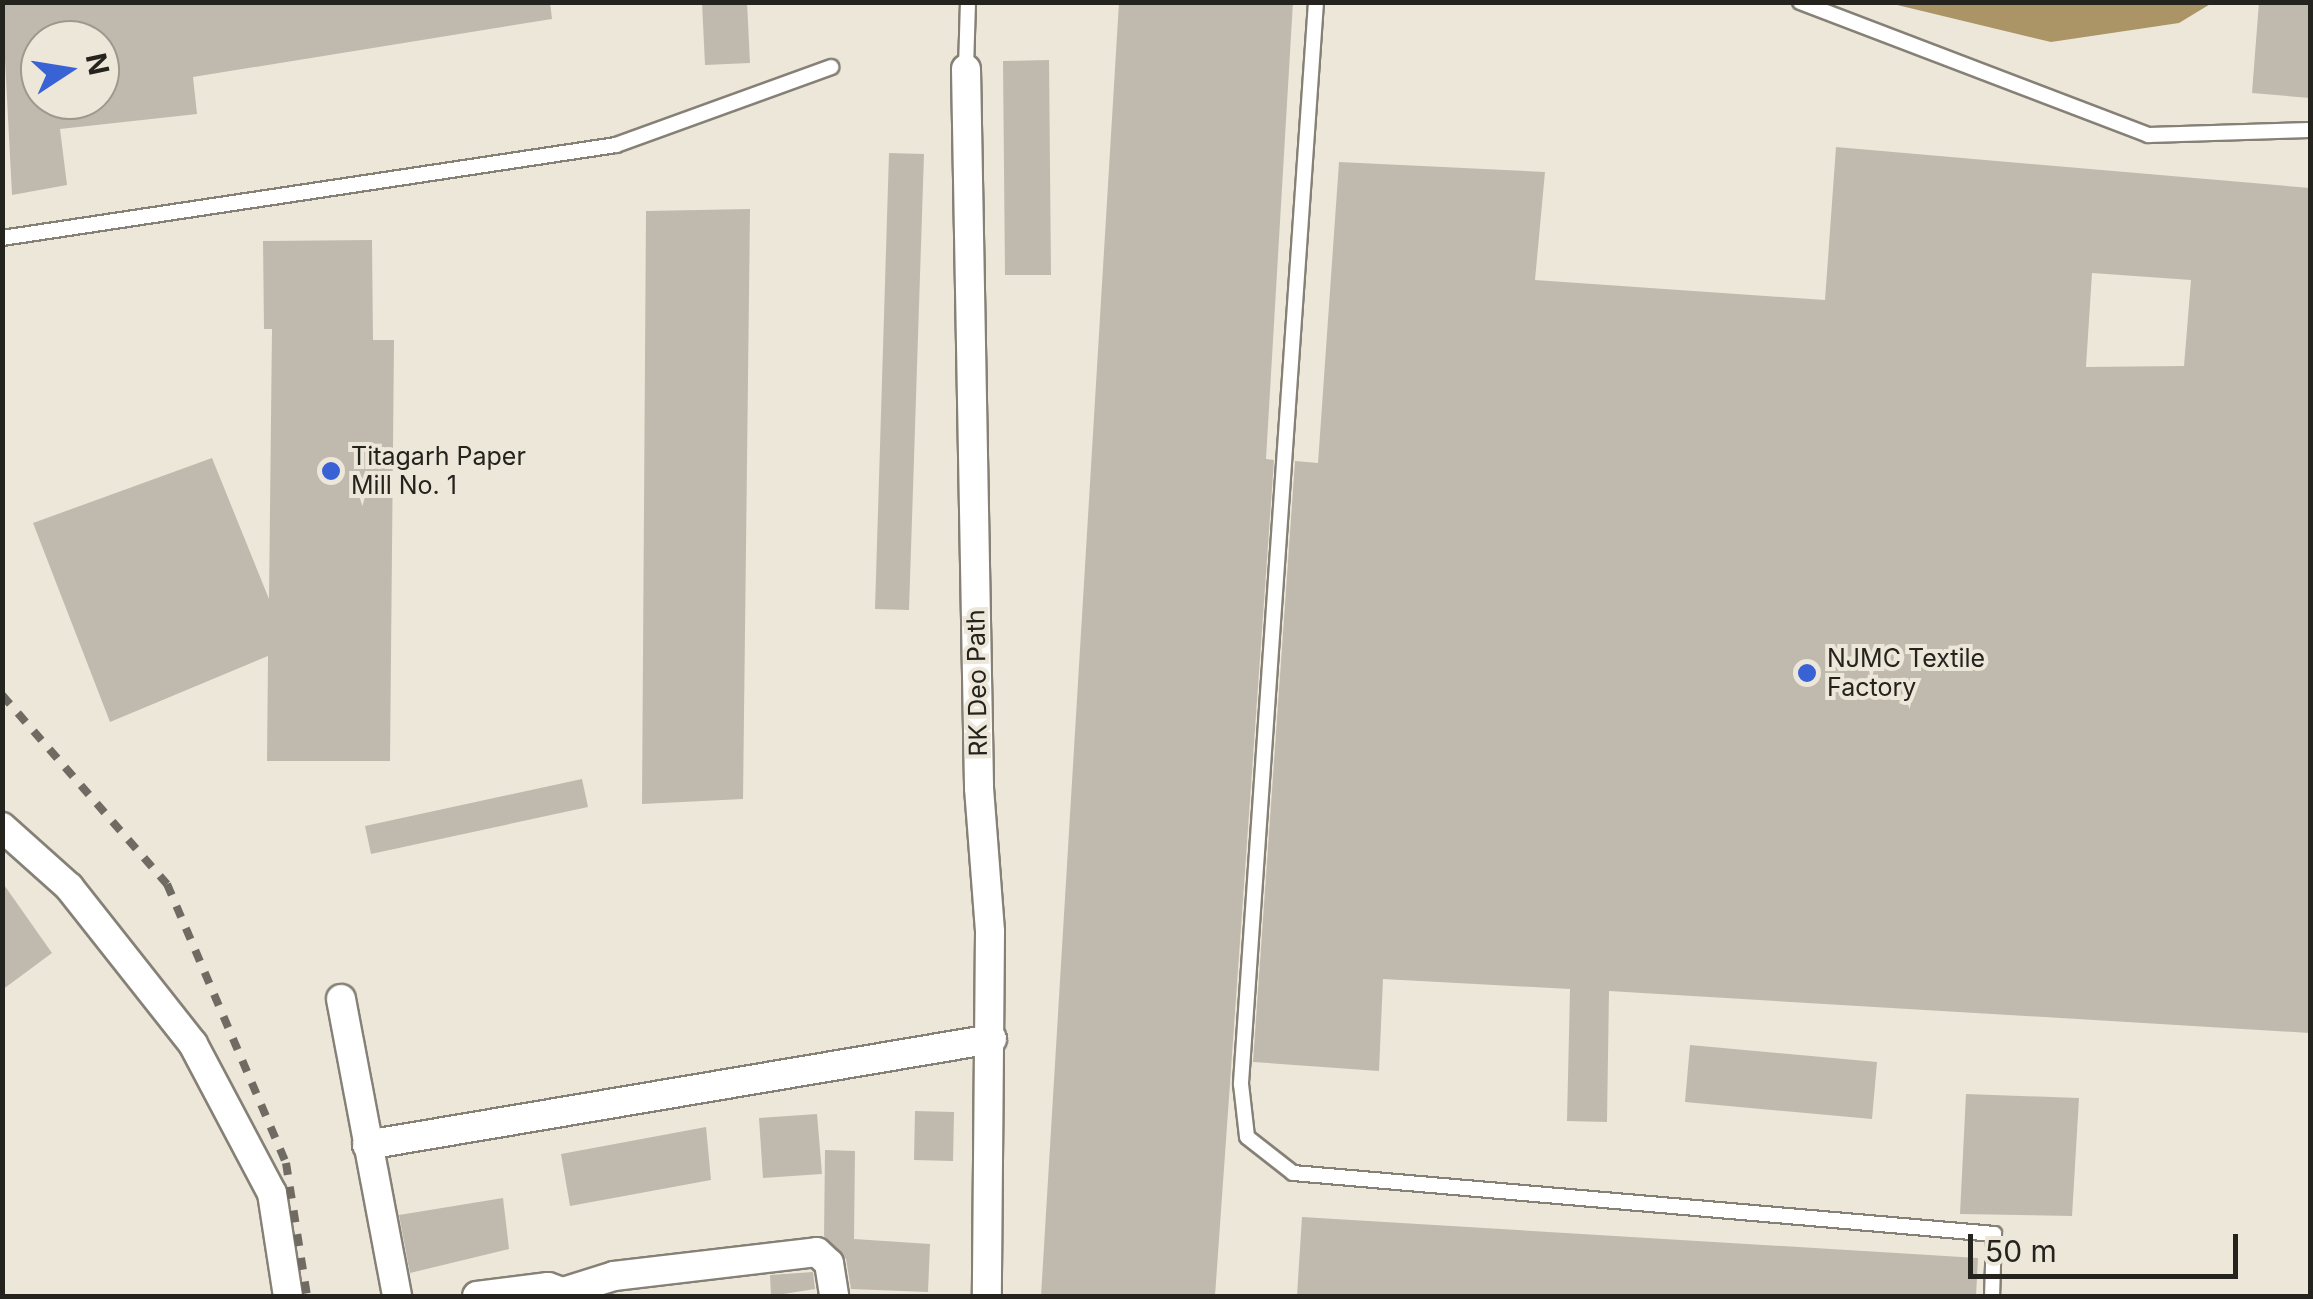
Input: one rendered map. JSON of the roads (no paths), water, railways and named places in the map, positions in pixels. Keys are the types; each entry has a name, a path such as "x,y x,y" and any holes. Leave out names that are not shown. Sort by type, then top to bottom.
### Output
{"street":[{"name":"RK Deo Path","path":"966,69 992,1039 986,1296"},
{"path":"2,826 69,888 194,1044 272,1194 288,1296"},
{"path":"341,999 398,1296"},
{"path":"368,1145 992,1039"},
{"path":"477,1296 570,1294 614,1276 817,1252 830,1262 834,1296"}],"lane":[{"path":"966,69 968,2"},
{"path":"1316,2 1241,1084 1247,1137 1294,1173 1994,1234 1992,1296"},
{"path":"1800,2 2148,134 2310,130"},
{"path":"2,238 616,145 831,67"}],"railway":[{"path":"2,695 167,884 286,1163 307,1296"}],"place":[{"name":"Titagarh Paper Mill No. 1","path":"331,471"},
{"name":"NJMC Textile Factory","path":"1807,673"}]}
